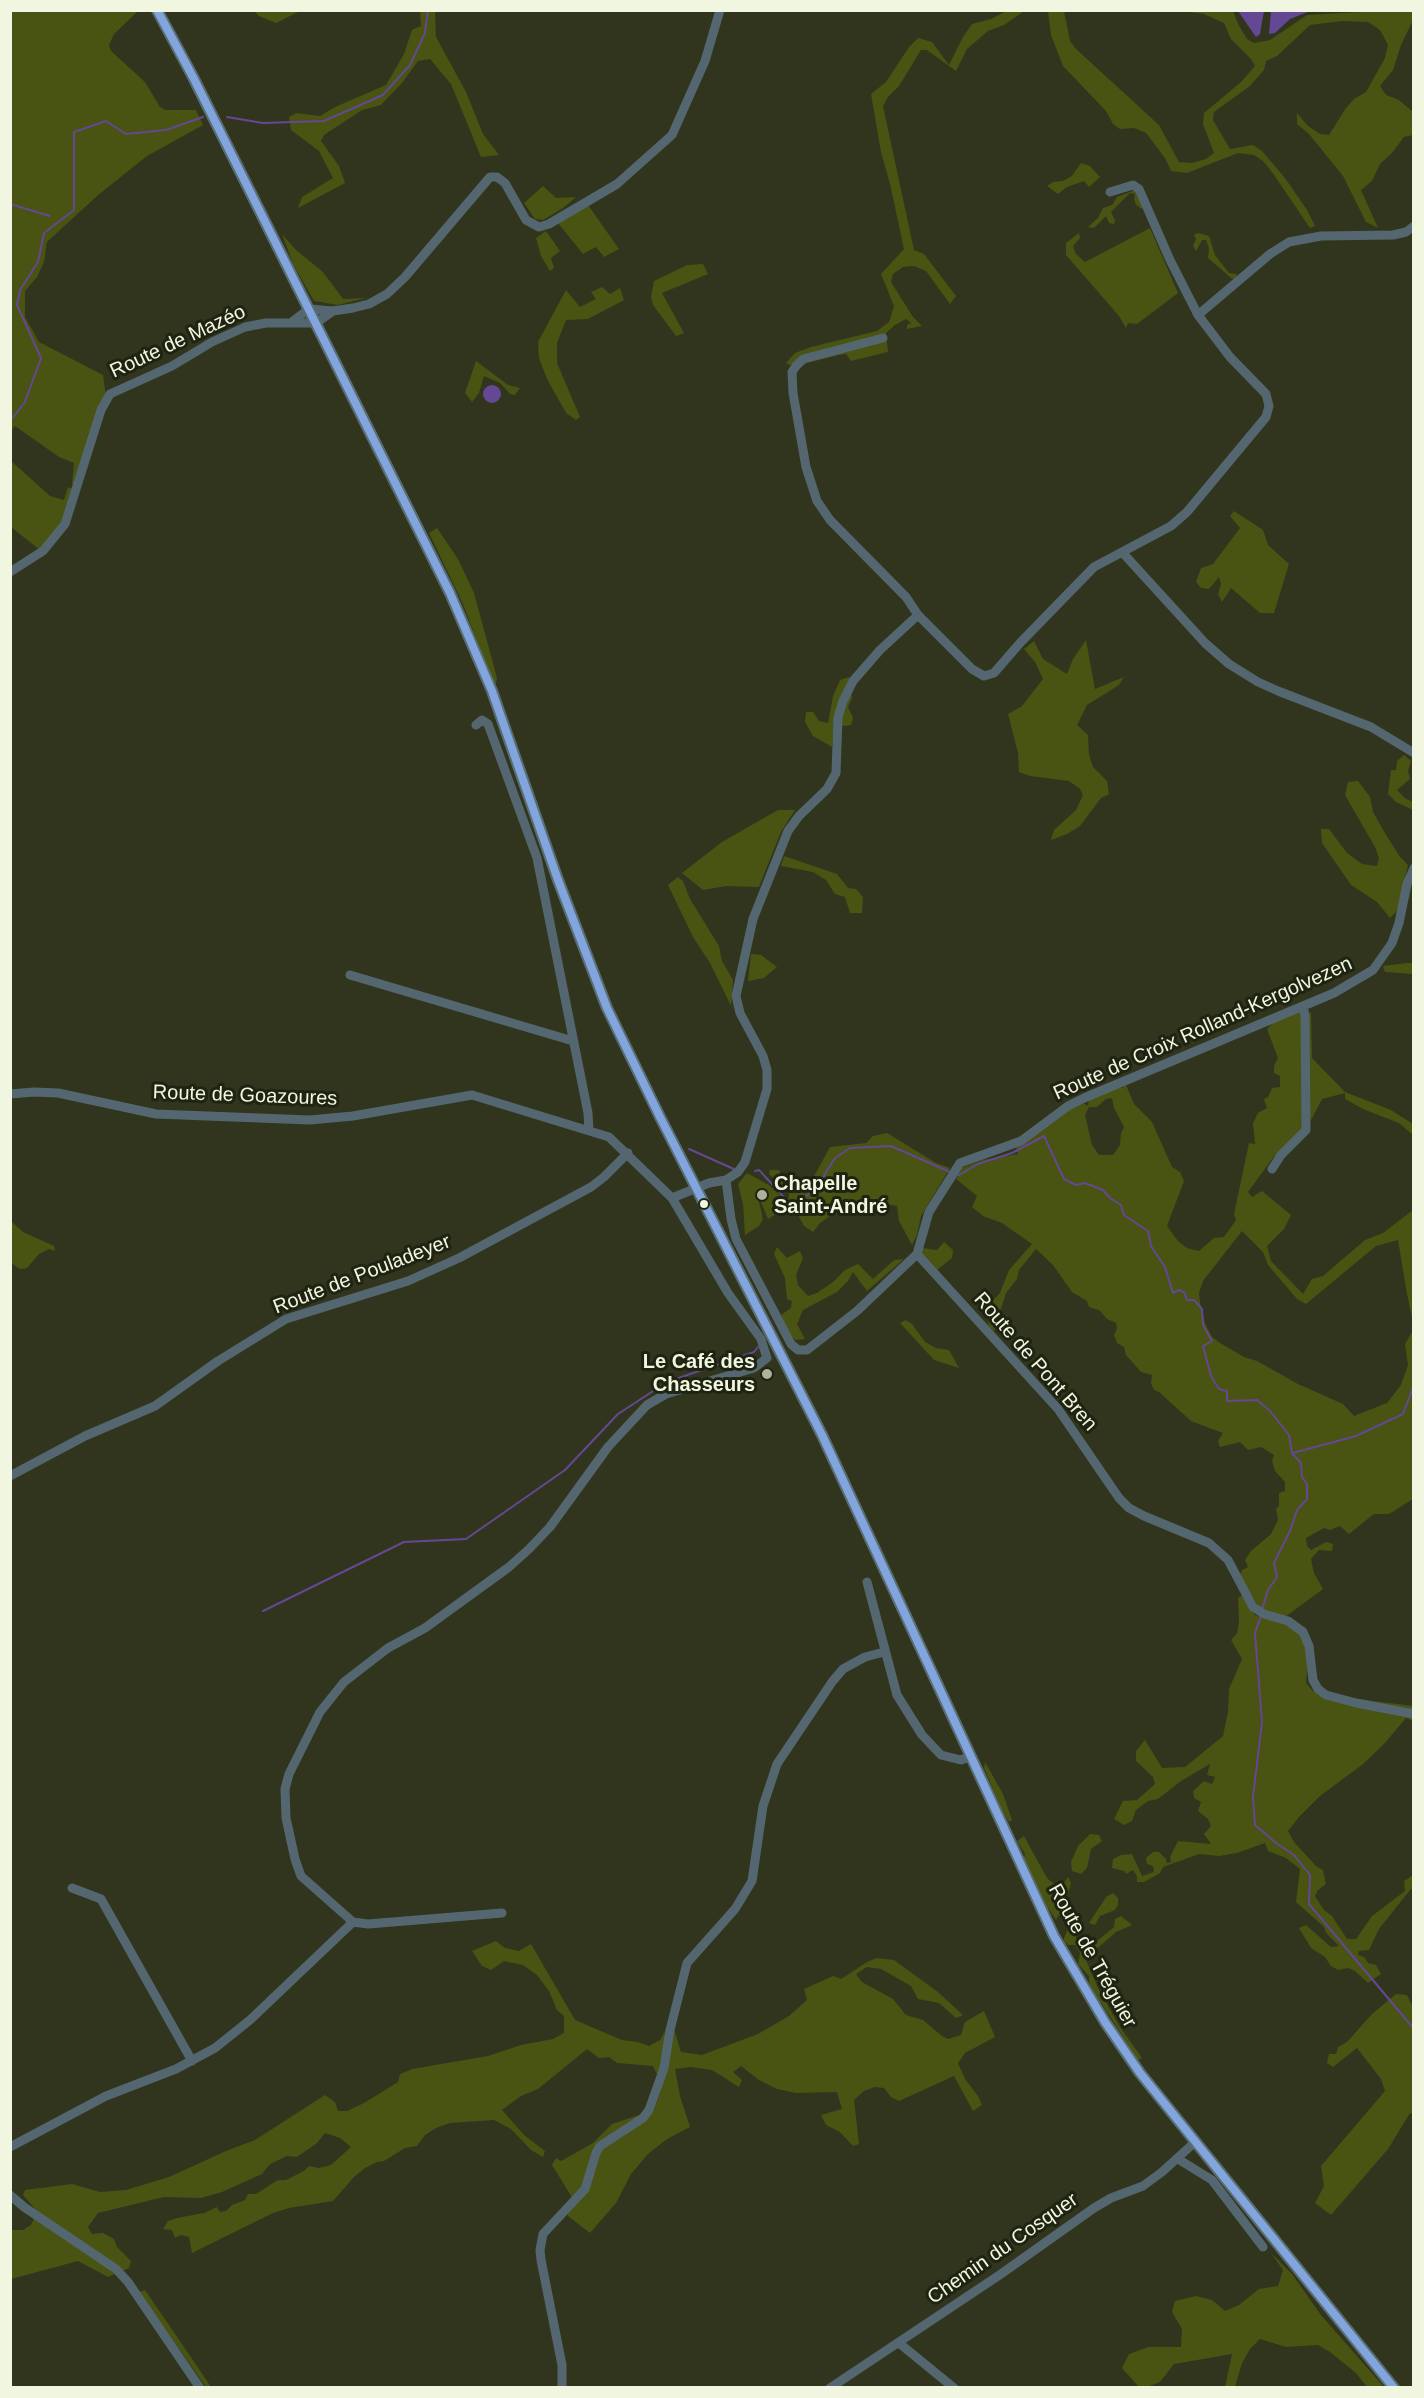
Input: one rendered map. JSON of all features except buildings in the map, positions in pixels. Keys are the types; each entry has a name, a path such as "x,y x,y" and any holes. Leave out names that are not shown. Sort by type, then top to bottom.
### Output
{"main road":[{"name":"Route de Tréguier","path":"157,10 193,77 450,593 488,681 558,880 607,1008 847,1488 1054,1936 1070,1966 1121,2047 1394,2388"}],"street":[{"path":"293,321 309,309 333,311 369,304 395,287 490,177 497,177 505,183 526,220 539,227 549,224 617,184 672,135 705,61 720,10"},
{"path":"883,338 803,359 792,372 793,393 806,467 823,511 895,586 918,615 956,655 972,669 987,676 999,669 1020,643 1094,567 1171,526 1187,512 1254,434 1268,412 1269,399 1266,394 1230,357 1198,315 1170,260 1139,189 1133,185 1110,192"},
{"path":"1198,315 1270,254 1289,242 1321,236 1393,235 1406,232 1413,226"},
{"path":"316,322 333,311"},
{"name":"Route de Mazéo","path":"10,572 43,551 65,524 101,410 110,394 172,366 212,342 245,327 266,322 316,322"},
{"path":"1122,552 1204,643 1229,664 1278,691 1371,727 1413,753"},
{"path":"672,1198 709,1183 726,1180 738,1172 747,1159 750,1139 763,1107 767,1089 767,1070 763,1056 740,1013 737,1001 753,919 788,831 799,816 827,789 836,773 838,717 849,688 880,650 918,615"},
{"path":"476,725 482,720 488,724 537,858 588,1113 589,1130"},
{"name":"Route de Croix Rolland-Kergolvezen","path":"917,1254 929,1212 960,1163 1021,1141 1062,1110 1084,1098 1349,986 1373,970 1381,962 1395,933 1413,868"},
{"path":"350,975 573,1041"},
{"path":"1272,1169 1281,1155 1306,1130 1303,1006"},
{"name":"Route de Goazoures","path":"10,1094 58,1093 156,1113 310,1120 353,1116 472,1095 546,1120 589,1130 614,1140 672,1198 728,1293 761,1339 767,1358 754,1368 666,1394 647,1405 608,1447 550,1527 529,1549 509,1567 425,1628 388,1648 344,1682 320,1712 289,1774 285,1789 286,1818 295,1860 302,1876 353,1922"},
{"name":"Route de Pouladeyer","path":"10,1476 85,1436 155,1406 218,1361 286,1319 408,1281 467,1254 591,1187 604,1178 628,1154"},
{"path":"726,1180 735,1233 794,1348 802,1351 814,1347 857,1311 917,1254"},
{"path":"734,1261 735,1233"},
{"name":"Route de Pont Bren","path":"917,1254 1058,1409 1124,1503 1144,1516 1209,1543 1228,1560 1253,1607 1264,1614 1288,1621 1303,1632 1309,1646 1313,1680 1318,1689 1326,1695 1413,1714"},
{"path":"867,1582 897,1695 929,1744 941,1755 961,1760 971,1756"},
{"path":"562,2388 562,2365 541,2260 543,2234 585,2189 600,2146 643,2118 650,2110 664,2068 670,2031 687,1963 735,1909 752,1881 763,1806 777,1764 843,1669 865,1657 884,1652"},
{"path":"72,1888 101,1899 192,2061"},
{"path":"10,2147 106,2096 192,2061 216,2048 236,2033 353,1922 368,1924 502,1913"},
{"name":"Chemin du Cosquer","path":"830,2388 1001,2274 1067,2226 1111,2198 1143,2186 1195,2142"},
{"path":"1178,2158 1212,2180 1263,2247"},
{"path":"10,2195 24,2207 116,2269 128,2282 200,2388"},
{"path":"899,2343 954,2388"}],"green space":[{"path":"11,11 138,11 114,34 109,45 111,51 145,82 160,107 165,110 196,110 203,125 147,156 97,196 47,242 44,262 37,277 25,291 25,317 39,342 103,375 107,404 75,485 72,484 74,463 59,457 15,426 11,431"},
{"path":"254,11 300,11 276,23 259,16"},
{"path":"420,11 435,11 436,37 466,92 483,134 499,155 481,157 451,84 430,59 418,61 402,83 381,105 362,110 324,135 321,141 339,166 345,183 298,208 302,197 333,178 319,151 291,130 289,117 296,113 320,116 386,85 404,54 412,30 421,26"},
{"path":"1007,11 1024,11 1004,25 988,31 967,49 956,71 927,50 921,50 899,86 883,106 914,250 924,254 956,296 950,304 926,271 914,266 903,267 893,274 891,282 913,317 922,326 907,329 907,325 911,323 906,319 895,325 886,333 888,352 851,361 846,354 839,355 807,363 798,369 786,363 795,353 877,331 889,322 894,306 881,274 904,249 881,152 871,94 886,82 909,47 918,38 932,42 949,65 972,24 991,19"},
{"path":"1048,11 1064,11 1070,41 1075,48 1159,125 1179,162 1192,163 1206,159 1214,153 1203,124 1204,113 1241,82 1255,66 1231,39 1224,23 1204,14 1183,11 1233,11 1247,39 1254,43 1270,40 1307,15 1414,11 1413,20 1401,45 1393,70 1380,86 1386,95 1399,100 1413,112 1413,135 1404,137 1380,164 1372,181 1361,190 1378,228 1366,222 1343,176 1309,134 1297,124 1297,113 1308,126 1320,134 1329,135 1346,108 1354,99 1366,92 1385,58 1388,45 1380,30 1368,22 1342,21 1310,25 1277,56 1266,61 1264,70 1250,86 1214,112 1213,120 1230,149 1253,145 1262,151 1285,178 1315,226 1310,228 1272,172 1263,161 1254,155 1238,153 1187,173 1171,171 1165,158 1146,133 1134,128 1120,129 1113,124 1106,111 1063,66 1051,35"},
{"path":"1081,163 1090,166 1100,177 1089,187 1084,181 1067,187 1058,194 1047,186 1072,176"},
{"path":"543,186 556,198 576,197 543,220 535,219 524,203"},
{"path":"1135,190 1143,206 1142,209 1136,205 1135,194 1130,193 1111,212 1115,220 1114,224 1109,223 1106,216 1094,228 1088,227 1098,218 1103,208 1112,205 1117,197"},
{"path":"588,205 619,249 604,257 596,247 583,254 558,223"},
{"path":"1150,228 1178,293 1137,324 1128,323 1126,328 1119,316 1066,255 1066,243 1079,233 1080,238 1073,246 1076,254 1085,262"},
{"path":"546,231 560,251 551,258 554,268 550,271 541,256 536,238"},
{"path":"1198,233 1209,236 1215,255 1229,273 1237,274 1235,279 1208,258 1209,248 1206,240 1202,240 1196,251 1193,246 1196,239 1194,235"},
{"path":"282,234 296,250 323,272 343,299 366,298 338,305 314,301 293,264"},
{"path":"703,264 708,274 662,293 684,333 676,336 653,305 651,297 654,281 687,265"},
{"path":"602,287 610,294 620,288 624,300 588,319 566,320 557,343 557,363 580,417 576,420 566,413 547,379 539,358 538,342 566,290 580,307 596,299 591,292"},
{"path":"476,361 508,385 520,388 515,395 510,394 500,383 484,376 479,393 472,402 465,393"},
{"path":"10,460 50,496 64,500 68,487 73,489 63,524 40,550 11,527"},
{"path":"1234,511 1263,530 1268,545 1289,564 1274,613 1260,613 1231,588 1222,602 1218,594 1221,584 1219,577 1209,589 1201,588 1196,582 1201,568 1213,564 1240,528 1230,516"},
{"path":"437,528 458,559 474,593 497,678 495,687 462,602 429,533"},
{"path":"1086,640 1095,689 1124,677 1119,685 1087,705 1077,725 1088,735 1089,755 1093,767 1107,781 1109,794 1101,798 1080,826 1051,840 1054,830 1076,810 1083,795 1080,789 1069,781 1030,776 1019,772 1018,753 1008,714 1022,706 1043,679 1035,662 1024,649 1034,641 1043,659 1067,674 1073,659"},
{"path":"849,677 852,698 848,707 853,718 851,725 834,727 832,747 813,736 805,722 806,712 813,712 819,721 828,723 833,696 840,680"},
{"path":"1404,755 1411,761 1408,771 1410,779 1397,790 1413,802 1413,810 1396,802 1388,794 1391,770 1396,770 1397,761"},
{"path":"1358,781 1370,797 1373,812 1385,833 1400,857 1408,865 1397,911 1390,918 1377,902 1351,885 1322,843 1321,829 1329,829 1347,853 1362,864 1377,866 1379,858 1375,847 1345,795 1348,782"},
{"path":"778,810 795,810 781,832 759,887 726,886 703,890 682,873 722,842"},
{"path":"784,856 837,874 848,888 856,889 863,897 862,913 850,913 845,897 835,894 826,880 813,872 781,866"},
{"path":"678,877 683,881 690,899 719,946 722,961 733,980 731,1006 710,963 693,937 668,885"},
{"path":"751,954 761,955 777,967 764,978 748,981"},
{"path":"1413,963 1413,974 1385,972 1383,966"},
{"path":"1301,1010 1303,1018 1311,1012 1312,1058 1345,1092 1391,1110 1413,1124 1413,1135 1399,1123 1363,1109 1345,1099 1345,1093 1322,1099 1311,1120 1302,1117 1303,1128 1275,1155 1248,1192 1252,1197 1262,1191 1291,1215 1284,1229 1267,1246 1271,1261 1303,1294 1312,1279 1323,1276 1365,1240 1383,1233 1413,1210 1413,1322 1398,1240 1376,1246 1306,1304 1297,1299 1268,1265 1263,1252 1242,1231 1203,1281 1199,1293 1205,1323 1212,1337 1244,1357 1257,1361 1298,1384 1343,1404 1354,1416 1387,1403 1401,1385 1408,1365 1405,1344 1413,1330 1413,1499 1389,1514 1374,1514 1349,1534 1340,1526 1330,1530 1324,1528 1306,1538 1307,1546 1311,1550 1326,1542 1333,1544 1332,1551 1319,1550 1311,1559 1314,1573 1323,1589 1285,1617 1274,1615 1258,1606 1240,1575 1242,1570 1248,1567 1245,1560 1251,1551 1271,1534 1278,1520 1276,1509 1279,1506 1279,1493 1285,1491 1285,1482 1275,1471 1272,1461 1274,1455 1261,1447 1248,1450 1240,1442 1220,1447 1218,1441 1223,1433 1191,1421 1154,1390 1151,1383 1152,1375 1141,1372 1126,1355 1124,1347 1117,1343 1114,1335 1117,1329 1116,1323 1107,1319 1099,1310 1089,1307 1087,1301 1072,1292 1053,1265 1036,1249 1019,1270 1017,1279 1006,1293 998,1318 999,1325 994,1331 990,1328 988,1323 992,1316 988,1306 1000,1293 1009,1270 1032,1244 1002,1223 983,1216 972,1207 977,1196 956,1179 962,1168 983,1160 1018,1154 1016,1148 1066,1111 1083,1103 1088,1106 1089,1099 1126,1085 1134,1104 1152,1122 1172,1167 1180,1172 1184,1181 1167,1226 1178,1241 1187,1248 1199,1251 1214,1238 1224,1237 1236,1220 1234,1214 1249,1143 1255,1144 1253,1123 1258,1113 1267,1108 1264,1099 1268,1097 1272,1088 1280,1087 1280,1076 1274,1073 1274,1066 1278,1058 1267,1029 1275,1021","holes":["1112,1098 1114,1108 1124,1127 1120,1145 1113,1155 1099,1155 1092,1145 1085,1115 1089,1107 1097,1107 1106,1099"]},
{"path":"887,1133 936,1163 950,1168 921,1216 917,1235 912,1245 899,1221 897,1206 864,1200 848,1204 820,1223 813,1232 804,1226 797,1213 787,1213 787,1207 768,1219 761,1202 766,1199 762,1189 757,1190 757,1194 763,1219 759,1226 745,1235 743,1204 738,1184 747,1173 769,1185 788,1203 789,1193 769,1174 770,1170 779,1170 787,1188 795,1192 812,1180 830,1147 866,1143 873,1136"},
{"path":"11,1221 23,1232 54,1246 55,1251 49,1249 39,1254 27,1268 20,1269 14,1265 11,1262"},
{"path":"944,1242 953,1250 952,1258 937,1270 921,1255 922,1248 937,1250"},
{"path":"777,1247 787,1258 800,1251 803,1258 796,1275 798,1285 808,1296 817,1293 845,1270 858,1264 873,1279 894,1260 904,1259 867,1291 853,1272 837,1292 803,1310 797,1324 805,1339 795,1340 785,1329 781,1315 791,1308 792,1301 787,1299 785,1278 774,1254"},
{"path":"906,1320 912,1324 925,1342 936,1348 949,1350 959,1368 934,1360 900,1323"},
{"path":"1242,1595 1255,1615 1288,1624 1302,1635 1308,1660 1306,1683 1313,1691 1318,1694 1413,1706 1413,1721 1406,1718 1384,1744 1363,1764 1320,1796 1288,1831 1294,1842 1316,1866 1323,1870 1326,1884 1318,1890 1315,1896 1347,1939 1356,1939 1372,1916 1405,1891 1404,1881 1413,1875 1413,1888 1379,1929 1369,1950 1359,1951 1358,1955 1364,1957 1368,1963 1376,1965 1381,1974 1368,1983 1355,1971 1348,1968 1338,1970 1331,1966 1325,1957 1311,1948 1299,1928 1306,1925 1331,1947 1339,1946 1326,1933 1324,1927 1296,1902 1300,1869 1286,1858 1268,1851 1265,1843 1237,1853 1219,1856 1199,1854 1163,1867 1160,1873 1144,1882 1137,1882 1137,1876 1133,1870 1126,1874 1124,1871 1112,1868 1113,1859 1121,1855 1132,1854 1142,1876 1154,1872 1153,1866 1147,1864 1146,1858 1153,1852 1159,1852 1167,1863 1171,1862 1170,1857 1178,1841 1211,1844 1204,1834 1211,1826 1208,1819 1198,1811 1201,1802 1194,1798 1193,1791 1204,1781 1212,1784 1215,1777 1207,1775 1210,1764 1181,1781 1158,1799 1148,1801 1136,1810 1132,1821 1124,1825 1114,1819 1123,1801 1137,1800 1155,1784 1153,1777 1136,1761 1136,1751 1145,1740 1162,1768 1185,1767 1223,1736 1228,1712 1229,1689 1242,1659 1231,1640 1237,1633 1238,1598"},
{"path":"985,1762 1003,1794 1012,1820 1009,1822 984,1768"},
{"path":"1090,1834 1099,1835 1102,1841 1091,1849 1087,1868 1081,1874 1072,1871 1071,1862 1078,1846"},
{"path":"1024,1836 1047,1878 1060,1889 1068,1877 1071,1883 1064,1909 1098,1988 1120,2027 1142,2058 1138,2060 1092,1989 1089,1976 1078,1964 1080,1953 1075,1945 1068,1945 1064,1941 1068,1929 1064,1917 1058,1916 1056,1920 1046,1905 1024,1858 1025,1854 1017,1841"},
{"path":"1113,1893 1118,1898 1115,1910 1100,1916 1095,1925 1089,1923 1106,1897"},
{"path":"1121,1916 1132,1925 1116,1932 1093,1952 1091,1946 1114,1927 1115,1919"},
{"path":"496,1941 505,1948 519,1951 531,1944 575,2020 622,2040 649,2046 660,2040 664,2033 674,2029 681,2052 702,2055 758,2034 789,2016 807,2000 804,1989 833,1976 841,1979 877,1958 894,1960 938,1992 963,2015 956,2018 939,2003 918,1999 911,1986 881,1969 867,1967 856,1974 862,1982 893,1999 906,2015 923,2020 942,2036 948,2039 961,2035 965,2022 984,2011 995,2037 965,2053 958,2063 965,2079 982,2105 973,2111 954,2076 899,2101 891,2097 884,2088 875,2087 864,2091 854,2100 859,2144 853,2146 840,2132 826,2125 821,2115 842,2109 837,2092 796,2093 777,2089 759,2080 741,2066 733,2072 742,2080 739,2087 712,2070 691,2067 675,2069 680,2096 690,2127 667,2139 648,2154 631,2174 616,2203 590,2233 568,2216 566,2207 573,2199 552,2165 556,2158 561,2161 593,2143 612,2124 654,2110 660,2093 658,2076 653,2066 617,2063 609,2057 599,2058 587,2049 538,2089 521,2096 502,2110 524,2135 545,2151 543,2157 531,2150 511,2129 494,2120 450,2123 425,2135 417,2146 405,2148 384,2161 365,2168 333,2201 273,2213 192,2253 189,2237 181,2235 175,2238 172,2230 163,2229 168,2221 177,2218 204,2213 217,2207 220,2212 226,2211 232,2205 245,2200 248,2194 256,2194 278,2180 286,2180 309,2166 319,2168 331,2165 351,2147 340,2138 325,2133 317,2143 297,2157 287,2156 270,2164 262,2174 222,2192 201,2198 164,2197 98,2213 88,2227 92,2234 103,2233 114,2239 117,2247 131,2261 129,2268 108,2277 78,2261 11,2279 11,2230 23,2230 31,2225 37,2211 23,2195 25,2190 72,2184 100,2192 126,2190 169,2177 255,2140 325,2095 335,2102 338,2111 347,2111 398,2082 400,2074 412,2069 488,2056 521,2045 553,2039 564,2033 564,2016 557,2010 549,1991 537,1975 523,1965 504,1961 491,1970 482,1966 472,1951"},
{"path":"1396,1994 1407,1995 1413,2007 1413,2114 1410,2113 1388,2149 1331,2215 1315,2203 1324,2186 1321,2166 1385,2091 1381,2079 1357,2048 1333,2067 1327,2063 1329,2054 1336,2054 1338,2047 1347,2042 1372,2014"},
{"path":"1271,2253 1292,2274 1321,2315 1384,2387 1367,2387 1356,2373 1318,2345 1286,2347 1260,2339 1250,2349 1242,2363 1235,2387 1225,2387 1232,2354 1174,2364 1160,2382 1147,2387 1139,2387 1122,2368 1129,2354 1148,2347 1181,2347 1182,2329 1172,2312 1175,2301 1196,2296 1212,2300 1225,2311 1239,2305 1259,2289 1278,2286 1283,2270"},
{"path":"145,2290 211,2387 206,2387 139,2292"}],"shaded area":[{"path":"1271,10 1310,11 1290,19 1275,33 1269,34"},
{"path":"1238,11 1264,11 1260,34 1256,37"},
{"path":"492,385 498,388 501,394 498,400 492,403 486,400 483,394 486,388"}],"waterway":[{"path":"227,117 263,123 324,121 383,95 410,65 425,33 428,10"},
{"path":"10,421 25,402 41,358 17,305 20,290 38,262 44,233 74,210 74,132 106,121 126,134 166,130 203,117"},
{"path":"10,204 50,216"},
{"path":"955,1174 959,1175 978,1164 1012,1153 1044,1136 1064,1179 1076,1185 1085,1183 1103,1190 1121,1205 1124,1215 1148,1231 1151,1246 1165,1267 1173,1293 1179,1290 1184,1292 1187,1300 1194,1300 1202,1309 1203,1325 1212,1341 1203,1346 1211,1376 1219,1389 1227,1391 1227,1401 1257,1400 1270,1411 1289,1435 1292,1453 1301,1463 1302,1477 1307,1484 1307,1499 1297,1510 1290,1531 1274,1563 1277,1577 1268,1590 1262,1610"},
{"path":"755,1171 759,1170 793,1207 817,1187 835,1158 850,1148 891,1146 950,1172"},
{"path":"689,1149 736,1170"},
{"path":"263,1611 404,1542 466,1539 565,1470 618,1414 667,1382 754,1352 758,1347"},
{"path":"1293,1453 1356,1436 1403,1414 1414,1385"},
{"path":"1261,1616 1255,1633 1262,1722 1253,1797 1255,1825 1294,1855 1310,1875 1309,1904 1414,2029"}],"transit line":[{"path":"157,10 193,77 450,593 492,691 558,880 607,1008 822,1435 1054,1936 1105,2022 1140,2073 1394,2388"}],"place":[{"name":"Chapelle Saint-André","path":"762,1195"},
{"name":"Le Café des Chasseurs","path":"767,1374"}]}
